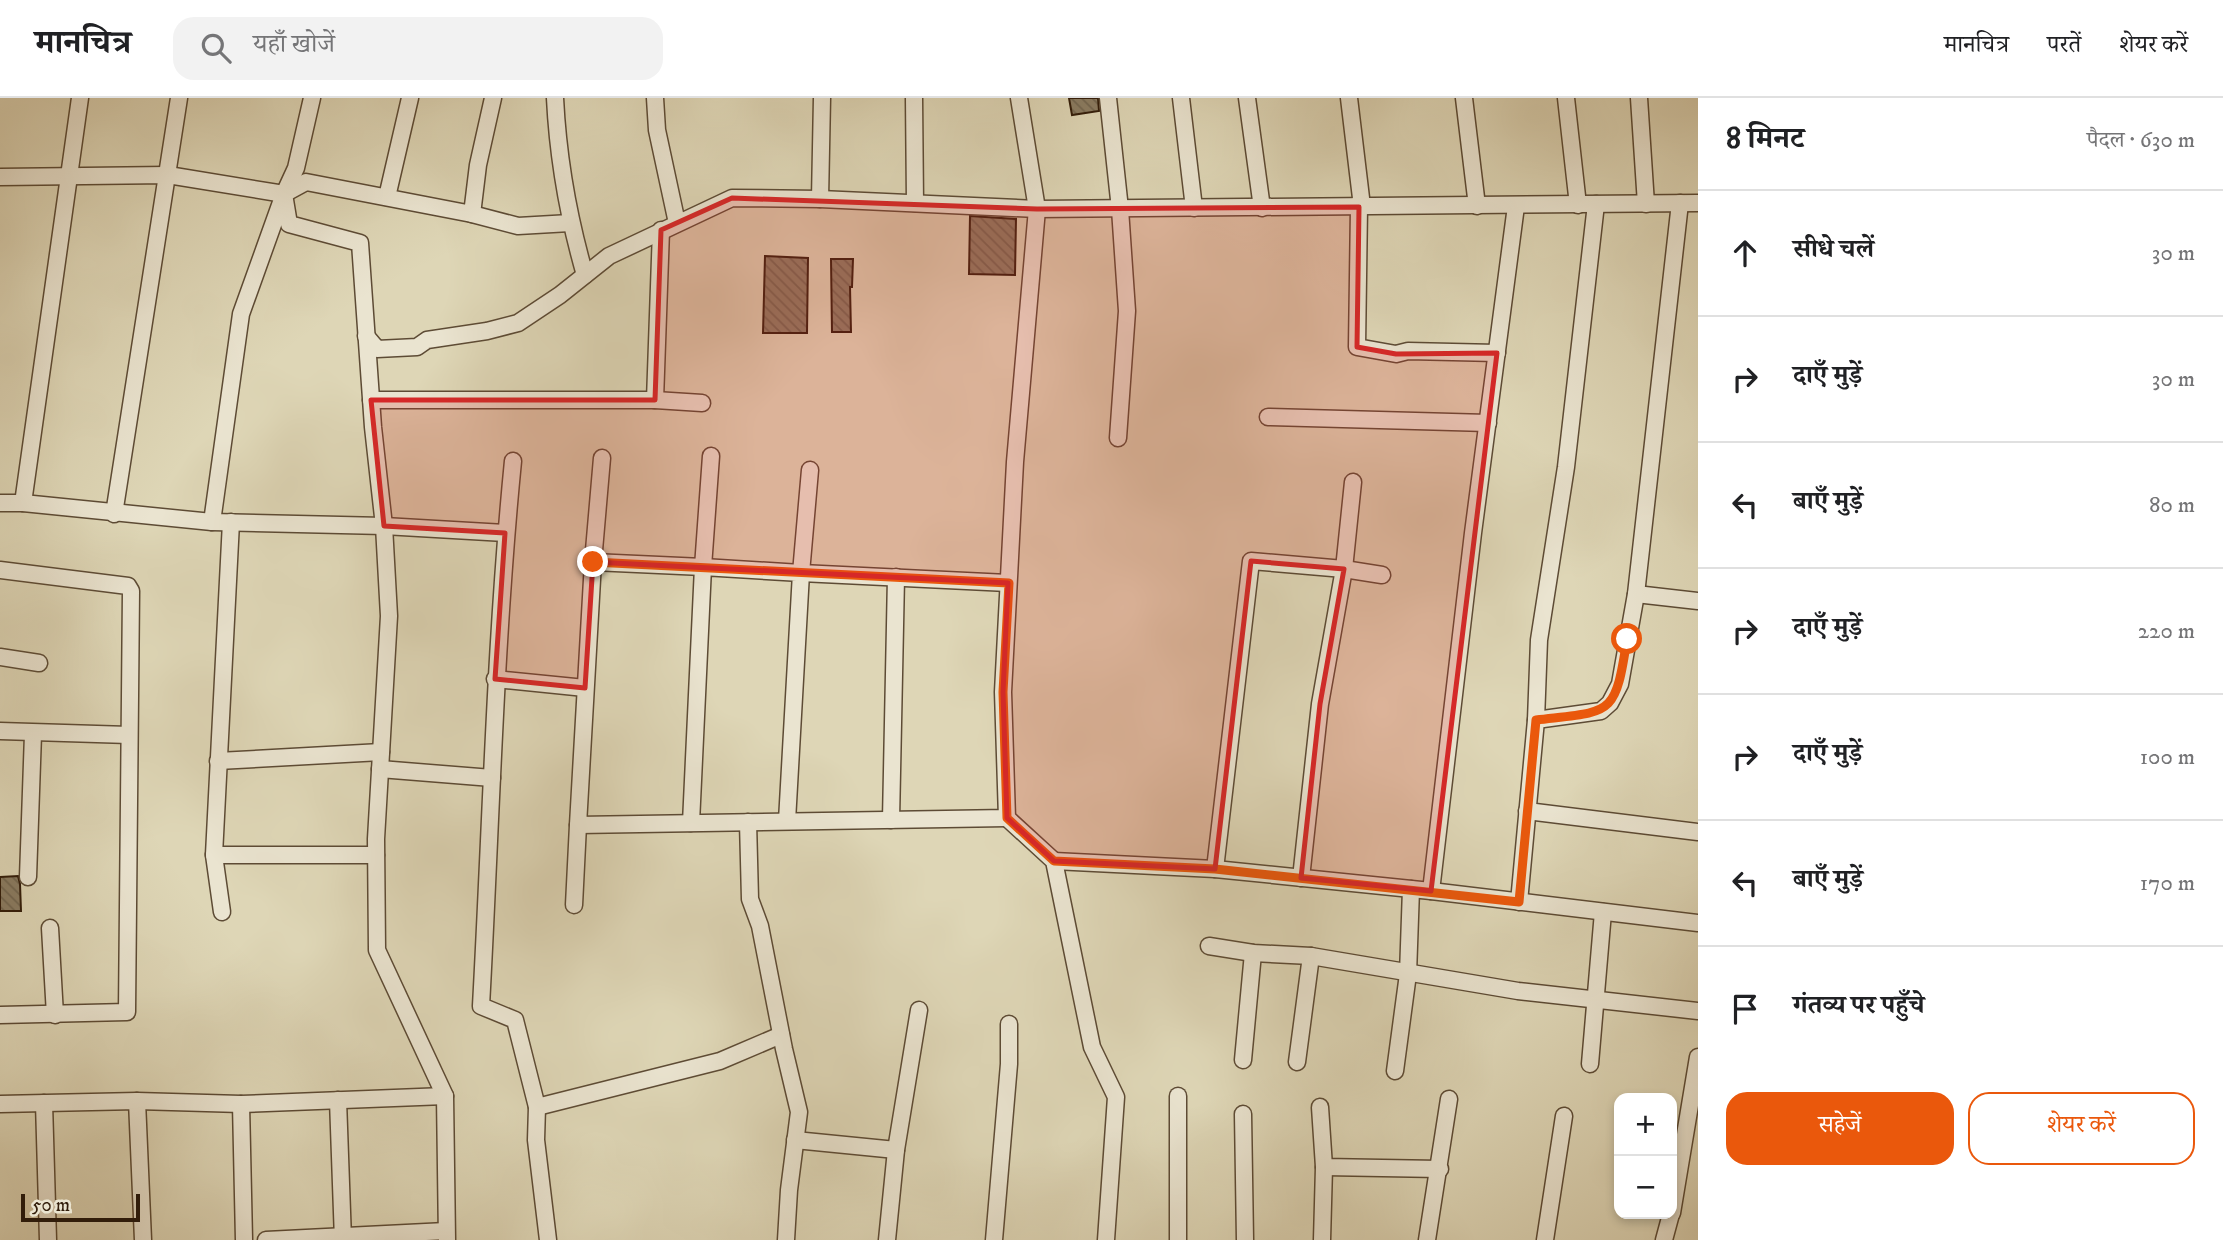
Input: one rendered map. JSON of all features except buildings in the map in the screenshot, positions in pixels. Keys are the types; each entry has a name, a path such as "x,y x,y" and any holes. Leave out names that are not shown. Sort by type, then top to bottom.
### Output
{"street":[{"path":"23,503 80,98"},
{"path":"114,514 179,98"},
{"path":"212,522 241,314 296,168 312,98"},
{"path":"387,197 410,98"},
{"path":"471,214 478,165 493,98"},
{"path":"555,98 558,147 570,223 585,275"},
{"path":"654,98 657,130 677,223"},
{"path":"820,199 822,98"},
{"path":"914,98 915,204"},
{"path":"1007,818 1003,692 1015,462 1037,209 1019,98"},
{"path":"1108,98 1120,209 1127,312 1118,438"},
{"path":"1181,98 1194,208"},
{"path":"1247,98 1262,208"},
{"path":"1349,98 1361,198 1357,347 1396,354 1408,351 1497,353"},
{"path":"1464,98 1477,206"},
{"path":"1566,98 1578,205"},
{"path":"1639,98 1646,204"},
{"path":"0,177 168,175 284,194 306,182 471,214 518,226 570,223"},
{"path":"267,1240 447,1235 445,1097 377,950 376,855 389,616 360,243 289,224 284,194"},
{"path":"366,336 377,349 417,347 427,340 487,331 518,323 560,295 609,256 732,198 820,199 1037,209 1698,203"},
{"path":"1536,720 1601,711 1610,704 1620,684 1636,594 1680,203"},
{"path":"1519,902 1536,720 1539,640 1564,479 1596,204"},
{"path":"1431,891 1516,206"},
{"path":"655,400 661,230"},
{"path":"371,400 655,400 702,403"},
{"path":"1268,416 1488,422"},
{"path":"691,822 711,456"},
{"path":"574,905 585,688 602,458"},
{"path":"513,461 495,679 481,1006 515,1020 537,1107 536,1140 548,1240"},
{"path":"787,821 801,573 810,470"},
{"path":"1301,878 1320,704 1344,569 1353,482"},
{"path":"0,503 212,522 384,526 505,533"},
{"path":"222,912 214,855 231,522"},
{"path":"1215,869 1251,561 1382,575"},
{"path":"593,562 1009,583"},
{"path":"0,570 128,586 131,591 127,1012 0,1015"},
{"path":"891,820 896,577"},
{"path":"1636,594 1698,601"},
{"path":"0,657 39,663"},
{"path":"495,679 585,688"},
{"path":"0,732 129,735"},
{"path":"27,877 33,734"},
{"path":"218,761 381,752"},
{"path":"380,769 492,778"},
{"path":"1527,811 1698,832"},
{"path":"578,825 1007,818 1054,861 1092,1046 1116,1097 1105,1240"},
{"path":"748,822 750,899 760,926 799,1112 786,1240"},
{"path":"214,855 376,855"},
{"path":"1054,861 1215,869 1431,891 1698,923"},
{"path":"1395,1071 1408,974 1411,889"},
{"path":"1590,1064 1603,912"},
{"path":"50,928 55,1015"},
{"path":"1209,946 1253,953 1311,956 1518,991 1698,1011"},
{"path":"1243,1060 1253,953"},
{"path":"1297,1062 1311,956"},
{"path":"887,1240 896,1150 919,1010"},
{"path":"994,1240 1009,1064 1009,1024"},
{"path":"537,1107 720,1061 781,1035"},
{"path":"1677,1194 1691,1142 1698,1057"},
{"path":"1178,1096 1178,1240"},
{"path":"0,1104 137,1101 241,1104 445,1097"},
{"path":"1427,1240 1450,1099"},
{"path":"338,1100 343,1237"},
{"path":"137,1101 143,1240"},
{"path":"44,1103 48,1240"},
{"path":"241,1104 244,1240"},
{"path":"1320,1107 1324,1167 1322,1240"},
{"path":"1243,1114 1245,1240"},
{"path":"1545,1240 1564,1116"},
{"path":"795,1140 896,1150"},
{"path":"1324,1167 1440,1169"},
{"path":"1664,1240 1670,1219"}],"highlighted area":[{"path":"732,198 1037,209 1359,207 1357,347 1396,354 1497,353 1431,891 1301,878 1320,704 1344,569 1251,561 1215,869 1054,861 1007,818 1003,692 1008,583 593,562 585,688 495,679 505,533 384,526 371,400 655,400 661,230"}],"route":[{"path":"593,562 1009,583 1003,692 1007,818 1054,861 1215,869 1519,902 1536,720 1601,711 1610,704 1620,684 1627,639"}]}
